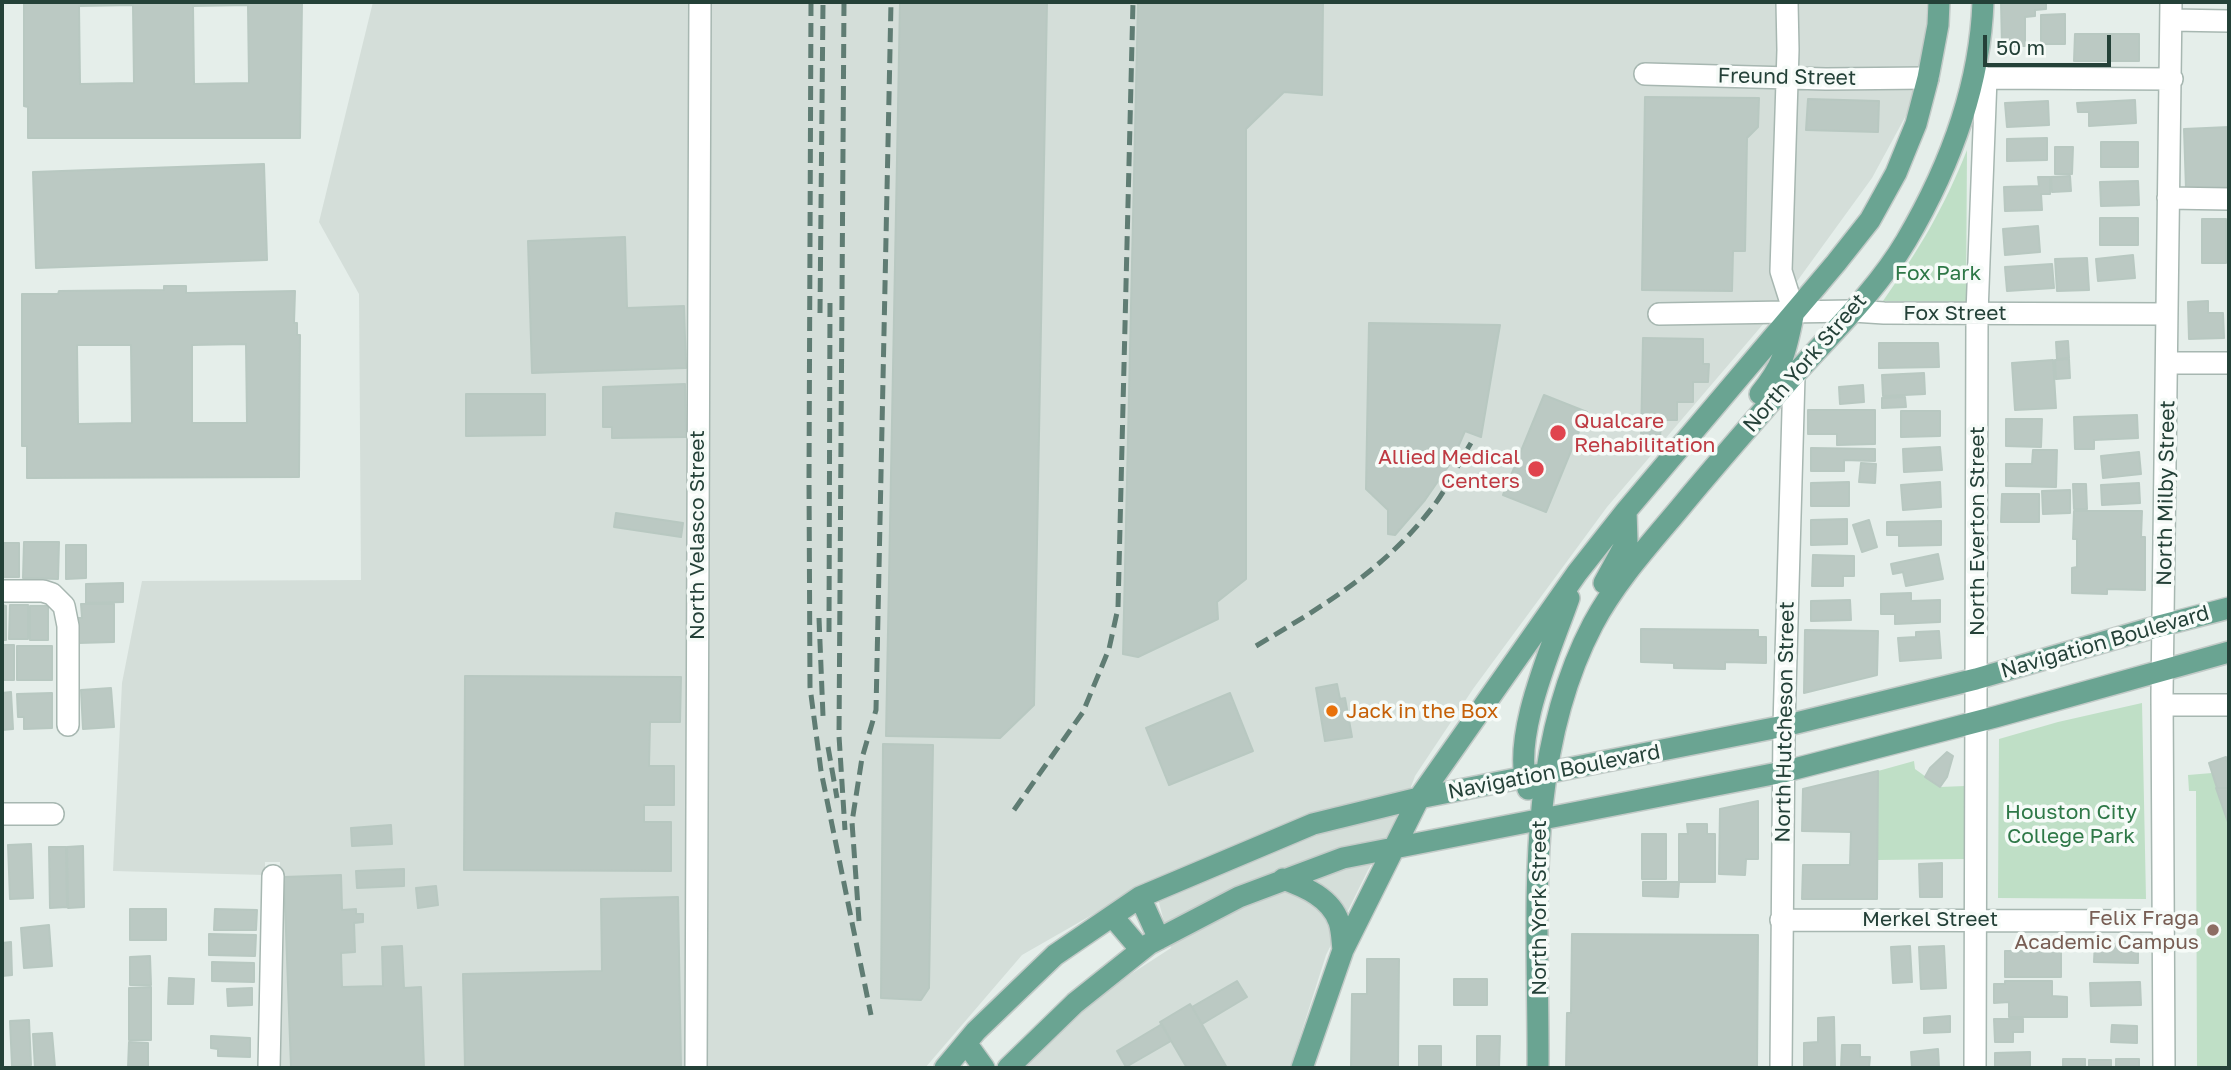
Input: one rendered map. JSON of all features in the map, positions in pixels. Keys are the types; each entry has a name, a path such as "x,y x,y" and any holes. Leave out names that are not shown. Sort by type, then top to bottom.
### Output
{"main road":[{"name":"North York Street","path":"1302,1068 1343,950 1419,798 1577,573 1870,220 1916,124 1938,25 1939,2"},
{"name":"North York Street","path":"1538,1068 1539,821 1534,777 1565,689 1593,623 1627,572 1853,311 1905,243 1930,197 1981,76 1983,2"},
{"path":"1699,486 1737,424 1777,373 1786,352 1794,312"},
{"path":"1581,651 1596,596 1627,541 1626,511"},
{"path":"1534,777 1524,751 1533,701 1544,662 1577,573"},
{"name":"Navigation Boulevard","path":"945,1068 966,1043 1055,955 1140,897 1313,824 1419,798 1784,726 1976,679 2229,608"},
{"name":"Navigation Boulevard","path":"1008,1068 1074,1003 1141,950 1239,897 1343,858 1783,772 2229,652"},
{"path":"1283,879 1313,892 1327,903 1339,921 1343,950"},
{"path":"1140,897 1160,939"},
{"path":"1112,917 1141,950"},
{"path":"966,1043 984,1068"}],"street":[{"name":"North Velasco Street","path":"696,1068 700,2"},
{"path":"1787,2 1781,271 1794,312"},
{"path":"2172,11 2229,20"},
{"name":"North Milby Street","path":"2164,1068 2162,705 2172,11"},
{"name":"Freund Street","path":"1645,74 1928,78"},
{"path":"1981,76 2172,79"},
{"name":"North Everton Street","path":"1975,1068 1977,313 1981,76"},
{"path":"2168,198 2229,199"},
{"name":"Fox Street","path":"1659,314 1853,311 2167,314"},
{"path":"2168,363 2229,363"},
{"name":"North Hutcheson Street","path":"1781,1068 1783,772 1791,404 1794,376"},
{"path":"2,591 43,591 52,594 64,606 68,626 68,725"},
{"path":"2162,705 2229,705"},
{"path":"2,814 53,814"},
{"path":"270,1068 273,876"},
{"name":"Merkel Street","path":"1781,920 2162,920"}],"shaded area":[{"path":"373,2 1927,2 1925,43 1910,108 1872,178 1782,302 1607,507 1473,689 1415,776 1399,819 1368,870 1326,955 1290,1068 1018,1068 1091,1000 1171,948 1153,880 1022,955 925,1068 274,1068 280,862 265,862 265,875 113,871 122,683 142,581 361,580 359,294 319,222"}],"green space":[{"name":"Fox Park","path":"1967,150 1966,302 1883,301 1930,228"},
{"name":"Houston City College Park","path":"2142,703 2146,899 1998,898 1999,739"},
{"path":"1914,761 1915,769 1940,787 1965,786 1965,859 1877,860 1878,771"},
{"name":"Felix Fraga Academic Campus","path":"2212,773 2229,824 2229,1068 2197,1068 2196,791 2189,791 2188,775"}],"building":[{"path":"24,2 302,2 300,138 28,138 28,107 24,106","holes":["133,5 134,83 80,84 79,6","248,5 249,83 194,84 193,6"]},
{"path":"900,2 1047,2 1034,705 1000,738 886,736"},
{"path":"1138,2 1323,2 1322,95 1284,92 1246,129 1246,579 1217,602 1218,619 1138,657 1123,654"},
{"path":"2001,2 2046,2 2046,9 2035,10 2035,16 2025,17 2025,46 2002,46"},
{"path":"2065,14 2065,44 2041,44 2041,15"},
{"path":"2075,34 2139,34 2139,61 2074,61"},
{"path":"1645,97 1759,98 1758,127 1747,138 1745,251 1733,251 1732,291 1642,290"},
{"path":"1808,99 1879,101 1878,132 1806,130"},
{"path":"2135,100 2136,123 2089,126 2089,112 2078,112 2077,103"},
{"path":"2048,101 2049,125 2007,127 2005,103"},
{"path":"2229,127 2229,187 2186,189 2184,129"},
{"path":"2047,138 2047,160 2007,161 2007,139"},
{"path":"2101,142 2138,142 2138,167 2101,167"},
{"path":"2055,147 2073,147 2072,174 2055,174"},
{"path":"264,164 267,260 36,268 33,172"},
{"path":"2070,176 2071,191 2052,192 2051,177"},
{"path":"2038,177 2050,177 2050,194 2041,194 2042,210 2005,211 2004,187 2039,186"},
{"path":"2138,181 2139,205 2101,206 2100,182"},
{"path":"2100,218 2138,218 2138,245 2100,245"},
{"path":"2202,219 2226,219 2226,263 2202,263"},
{"path":"2038,226 2040,252 2005,255 2003,229"},
{"path":"625,237 627,308 684,306 686,368 532,373 528,241"},
{"path":"2133,255 2135,278 2098,281 2096,259"},
{"path":"2087,258 2089,290 2057,291 2055,259"},
{"path":"2052,264 2054,288 2007,291 2005,267"},
{"path":"164,286 186,286 186,293 295,291 294,323 297,323 297,335 300,335 299,477 27,478 27,446 22,446 22,294 164,290","holes":["246,344 247,423 192,423 192,345","77,345 131,345 132,423 78,424"]},
{"path":"2208,301 2208,313 2223,313 2224,338 2189,339 2188,302"},
{"path":"1369,323 1500,325 1481,437 1465,431 1452,461 1425,500 1395,535 1388,534 1388,510 1366,489"},
{"path":"1643,338 1703,339 1703,364 1709,364 1708,382 1693,382 1693,402 1677,402 1677,420 1661,420 1660,439 1641,439"},
{"path":"2068,341 2069,358 2057,359 2056,342"},
{"path":"1879,343 1938,343 1939,367 1879,368"},
{"path":"2069,359 2070,378 2056,379 2055,360"},
{"path":"2053,360 2056,408 2015,410 2012,363"},
{"path":"1924,373 1925,394 1883,396 1882,375"},
{"path":"685,384 686,437 612,438 612,427 603,427 603,387"},
{"path":"1863,385 1864,402 1840,404 1839,387"},
{"path":"466,394 545,394 545,435 466,436"},
{"path":"1544,395 1587,412 1546,512 1503,495"},
{"path":"1905,397 1906,407 1882,408 1882,398"},
{"path":"1808,410 1875,410 1875,444 1837,445 1837,434 1808,434"},
{"path":"1901,411 1940,411 1940,436 1901,437"},
{"path":"2137,415 2138,438 2094,440 2094,449 2075,449 2074,417"},
{"path":"2006,419 2042,419 2041,447 2006,446"},
{"path":"1940,447 1942,470 1904,472 1903,449"},
{"path":"1811,448 1875,449 1875,461 1844,460 1844,471 1811,471"},
{"path":"2033,450 2057,450 2056,487 2006,486 2006,464 2032,464"},
{"path":"2139,452 2141,474 2103,478 2101,456"},
{"path":"1861,463 1876,464 1875,483 1859,482"},
{"path":"1849,482 1849,506 1811,506 1811,483"},
{"path":"1940,482 1941,507 1903,510 1901,485"},
{"path":"2139,483 2140,503 2102,505 2101,485"},
{"path":"2073,484 2086,484 2087,509 2074,509"},
{"path":"2070,490 2070,513 2043,514 2042,491"},
{"path":"2002,494 2039,494 2039,522 2001,522"},
{"path":"2074,511 2142,511 2145,590 2107,589 2107,594 2072,593 2072,568 2077,567 2077,539 2073,539"},
{"path":"616,513 683,523 681,537 614,527"},
{"path":"1847,519 1847,544 1811,545 1811,520"},
{"path":"1869,520 1877,547 1862,552 1853,525"},
{"path":"1941,521 1941,545 1899,546 1899,535 1887,535 1887,522"},
{"path":"24,542 59,542 58,579 23,578"},
{"path":"2,543 19,543 19,577 2,577"},
{"path":"66,545 86,545 86,578 66,579"},
{"path":"1938,554 1943,579 1906,586 1903,572 1893,574 1891,564"},
{"path":"1813,555 1854,556 1854,576 1843,576 1843,586 1812,586"},
{"path":"123,583 123,602 86,603 86,584"},
{"path":"1911,593 1911,601 1940,600 1940,622 1895,624 1895,614 1881,614 1881,594"},
{"path":"1850,600 1851,620 1811,621 1811,601"},
{"path":"81,604 114,604 114,642 78,643"},
{"path":"2,605 6,606 6,640 2,640"},
{"path":"10,605 28,605 28,639 9,639"},
{"path":"30,606 48,606 48,640 30,640"},
{"path":"1641,629 1758,630 1758,637 1766,637 1766,663 1725,662 1725,669 1674,668 1674,663 1641,662"},
{"path":"1805,630 1878,631 1877,675 1804,693"},
{"path":"1939,631 1941,658 1900,661 1898,638 1916,637 1916,632"},
{"path":"2,645 14,645 14,680 2,680"},
{"path":"17,646 52,646 52,680 17,680"},
{"path":"465,676 681,677 680,722 650,722 649,766 674,766 674,805 644,805 644,822 671,822 671,871 464,870"},
{"path":"1337,684 1340,699 1345,698 1352,737 1325,741 1316,688"},
{"path":"111,688 114,727 83,729 81,690"},
{"path":"11,692 13,729 2,730 2,693"},
{"path":"52,693 52,728 24,729 24,717 18,717 17,694"},
{"path":"1230,693 1253,751 1169,785 1146,728"},
{"path":"883,744 933,745 929,988 921,1000 881,998"},
{"path":"1947,752 1953,756 1947,777 1940,787 1925,777 1930,768"},
{"path":"2226,757 2229,788 2217,788 2209,763"},
{"path":"1878,771 1877,899 1802,899 1803,865 1850,865 1851,832 1802,831 1803,789"},
{"path":"2216,788 2229,788 2229,825"},
{"path":"1758,801 1758,859 1746,859 1745,875 1719,874 1720,809"},
{"path":"1687,824 1707,824 1707,834 1715,834 1715,882 1679,882 1679,834 1688,834"},
{"path":"391,825 392,844 352,846 351,828"},
{"path":"1642,834 1666,834 1666,879 1642,879"},
{"path":"31,844 33,898 10,899 8,845"},
{"path":"83,846 84,907 68,908 67,847"},
{"path":"49,847 66,847 67,907 50,908"},
{"path":"1942,863 1942,897 1920,897 1919,864"},
{"path":"404,869 404,886 357,888 356,871"},
{"path":"341,875 342,910 356,909 356,914 363,914 363,922 354,923 355,952 341,953 342,987 383,986 382,947 402,946 404,988 421,987 424,1068 291,1067 284,877"},
{"path":"1643,882 1679,882 1678,897 1643,896"},
{"path":"436,886 438,905 418,908 416,888"},
{"path":"678,897 681,1068 465,1068 463,974 602,971 601,899"},
{"path":"130,909 166,909 166,940 130,940"},
{"path":"215,909 257,910 256,930 214,930"},
{"path":"49,925 52,966 24,968 21,928"},
{"path":"209,934 256,935 255,956 209,955"},
{"path":"1572,934 1758,935 1757,1068 1566,1068 1567,1013 1571,1013"},
{"path":"2095,941 2138,942 2138,963 2094,962"},
{"path":"11,942 12,975 2,976 2,943"},
{"path":"1910,946 1912,982 1893,983 1891,947"},
{"path":"1944,946 1946,988 1921,989 1919,947"},
{"path":"2005,951 2061,951 2061,977 2005,977"},
{"path":"150,956 151,985 130,985 130,957"},
{"path":"1367,959 1399,959 1398,1068 1351,1068 1352,994 1367,994"},
{"path":"212,962 254,963 254,982 212,981"},
{"path":"169,978 194,979 193,1004 168,1004"},
{"path":"1454,979 1487,979 1487,1005 1454,1005"},
{"path":"1237,981 1247,997 1202,1024 1192,1007"},
{"path":"2005,981 2052,981 2052,996 2067,997 2067,1017 2009,1017 2009,1002 1994,1003 1994,984 2005,984"},
{"path":"2140,982 2141,1005 2091,1006 2090,983"},
{"path":"151,987 151,1040 129,1040 129,988"},
{"path":"252,988 252,1005 228,1006 227,989"},
{"path":"1190,1004 1227,1068 1187,1068 1160,1022"},
{"path":"1950,1016 1950,1032 1924,1033 1924,1018"},
{"path":"1834,1017 1835,1068 1804,1068 1804,1043 1818,1042 1818,1018"},
{"path":"1994,1019 2023,1019 2023,1032 2013,1032 2013,1042 1995,1042"},
{"path":"29,1020 31,1065 12,1066 10,1021"},
{"path":"1162,1024 1171,1041 1126,1067 1117,1051"},
{"path":"2112,1025 2137,1026 2137,1043 2111,1042"},
{"path":"52,1033 55,1067 35,1068 33,1034"},
{"path":"211,1036 250,1038 250,1057 218,1056 218,1049 211,1048"},
{"path":"1477,1036 1500,1036 1499,1068 1477,1068"},
{"path":"129,1042 148,1043 148,1068 128,1068"},
{"path":"1842,1045 1860,1045 1860,1057 1870,1057 1869,1068 1841,1068"},
{"path":"1419,1046 1441,1046 1441,1068 1419,1068"},
{"path":"1938,1049 1939,1068 1912,1068 1911,1052"},
{"path":"2030,1052 2030,1068 1995,1068 1995,1053"},
{"path":"2063,1059 2085,1059 2085,1068 2063,1068"},
{"path":"2116,1059 2139,1059 2139,1068 2116,1068"},
{"path":"2089,1060 2111,1060 2111,1068 2089,1068"}],"railway":[{"path":"811,2 810,687 821,771 871,1015"},
{"path":"820,313 823,2"},
{"path":"844,2 839,736 845,830"},
{"path":"859,921 852,822 862,758 876,710 891,2"},
{"path":"1014,810 1083,712 1109,649 1118,608 1133,2"},
{"path":"829,632 830,299"},
{"path":"1256,646 1351,586 1393,551 1437,501 1471,443"},
{"path":"819,618 823,716"},
{"path":"828,747 837,798"}],"place":[{"name":"Qualcare Rehabilitation","path":"1558,433"},
{"name":"Allied Medical Centers","path":"1536,469"},
{"name":"Jack in the Box","path":"1332,711"},
{"name":"Felix Fraga Academic Campus","path":"2213,930"}]}
